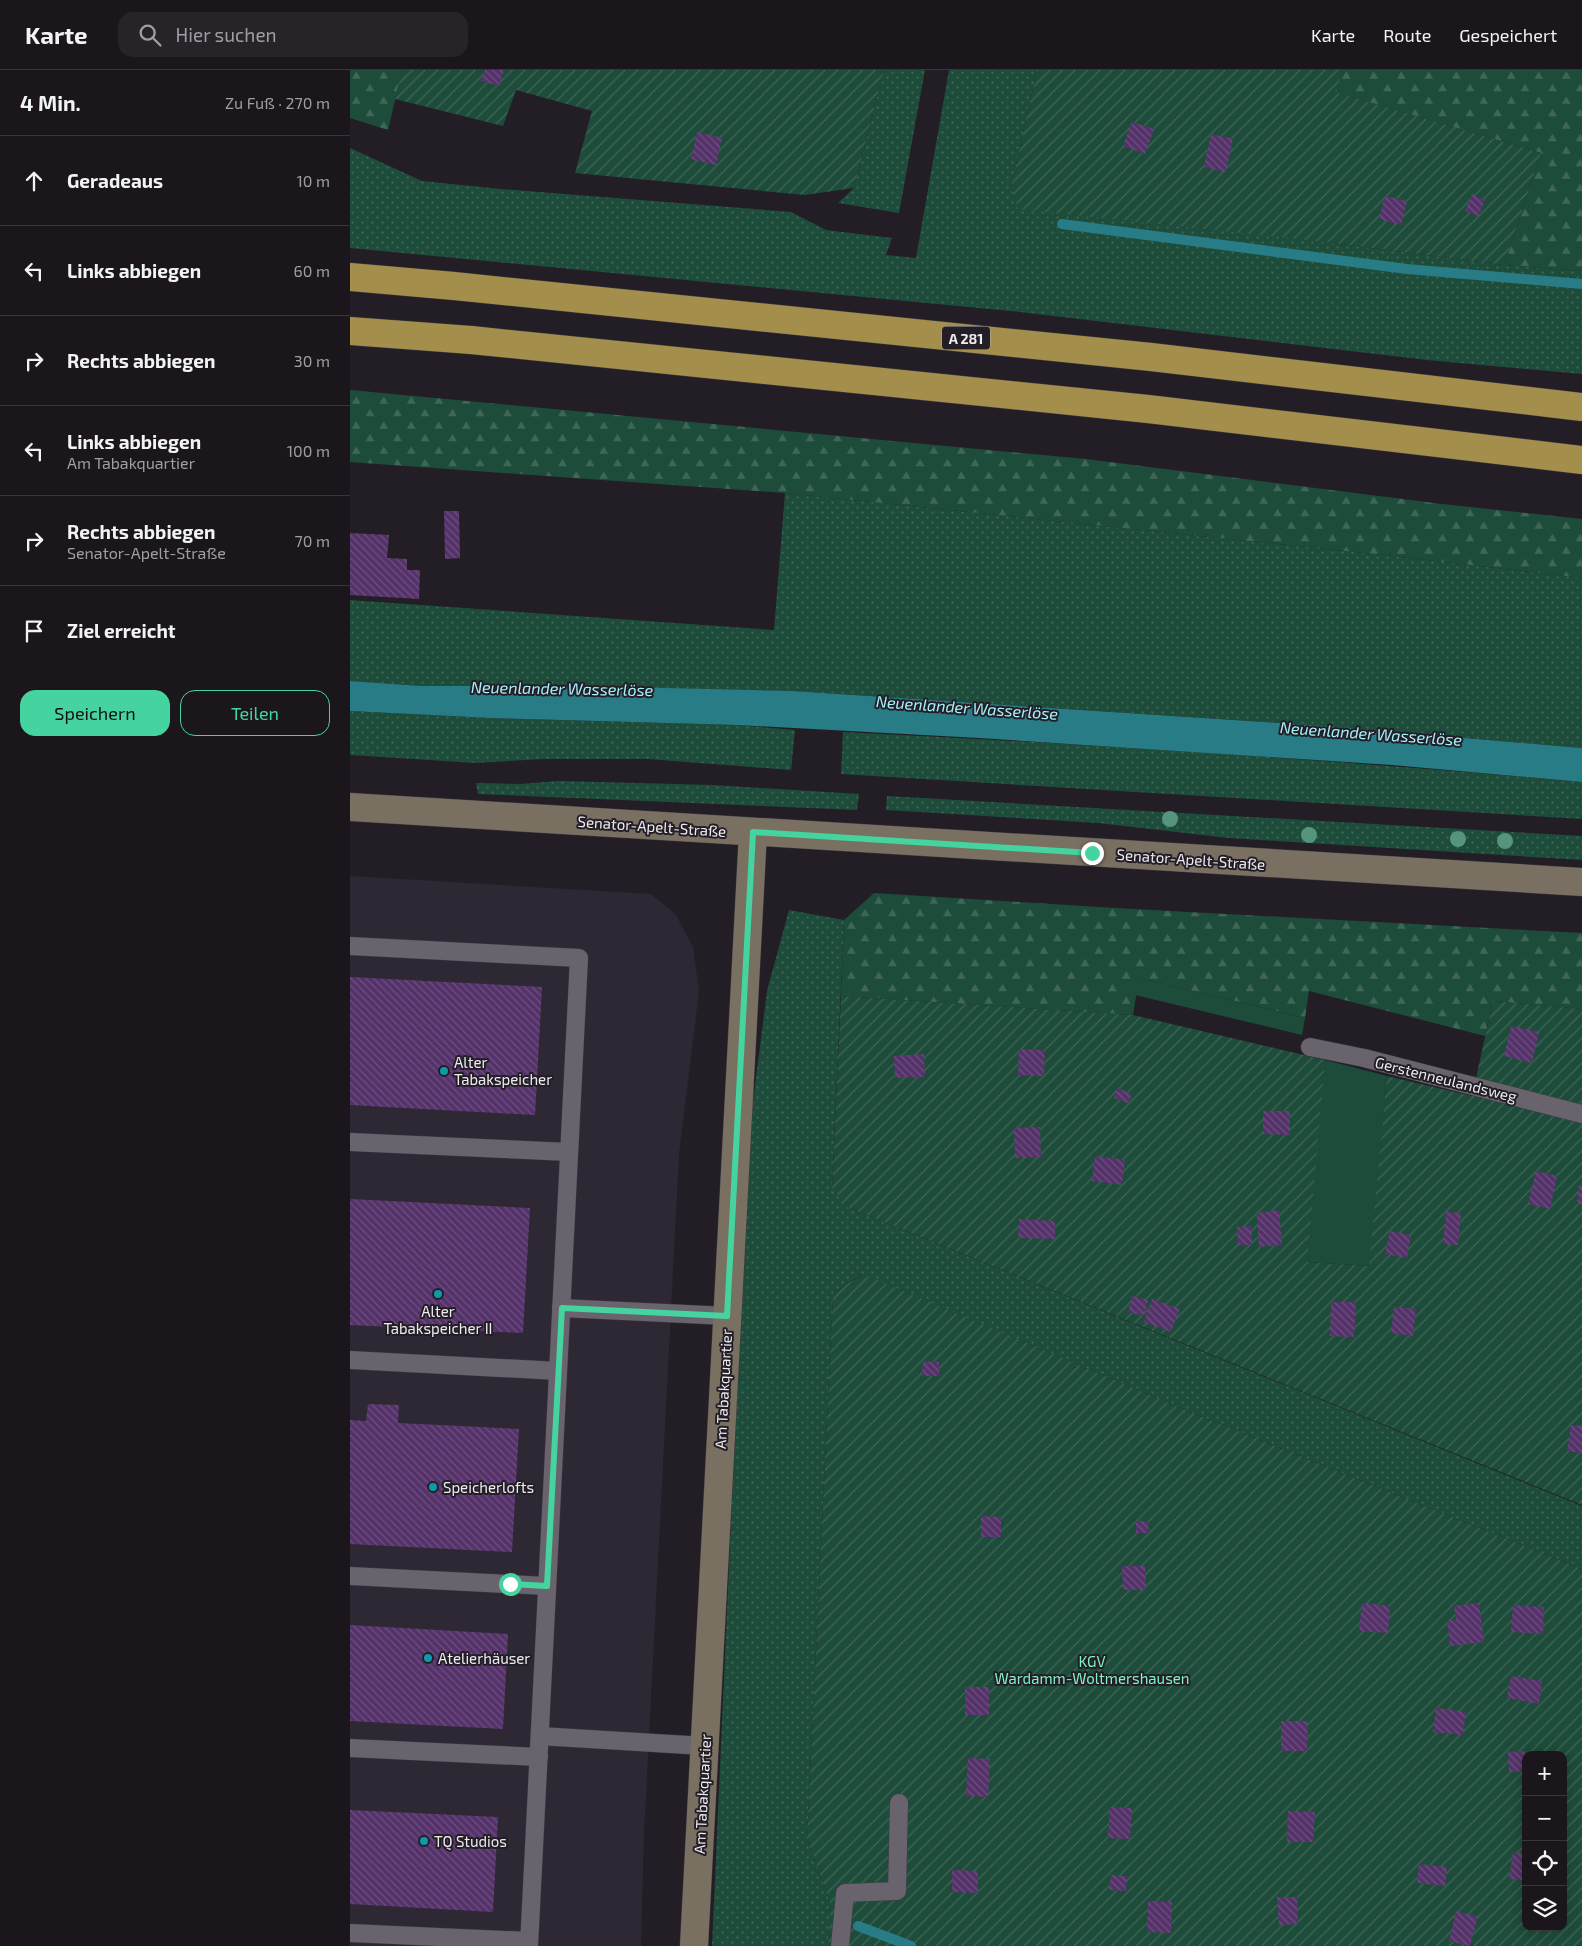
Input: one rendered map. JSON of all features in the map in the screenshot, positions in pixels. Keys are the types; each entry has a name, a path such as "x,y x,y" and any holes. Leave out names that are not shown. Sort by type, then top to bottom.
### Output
{"highway":[{"name":"A 281","path":"350,277 1151,357 1582,407"},
{"path":"350,331 471,340 1148,408 1582,460"}],"street":[{"name":"Senator-Apelt-Straße","path":"350,806 1582,882"},
{"name":"Am Tabakquartier","path":"694,1946 753,832"}],"lane":[{"path":"350,946 579,958 529,1944 350,1932"},
{"name":"Gerstenneulandsweg","path":"1310,1047 1364,1058 1582,1114"},
{"path":"350,1142 569,1152"},
{"path":"562,1308 727,1316"},
{"path":"350,1360 558,1371"},
{"path":"350,1576 547,1586"},
{"path":"540,1736 704,1746"},
{"path":"350,1748 539,1757"},
{"path":"840,1946 845,1893 897,1891 899,1803"}],"shaded area":[{"path":"350,876 651,894 676,915 693,947 699,991 679,1154 644,1834 641,1946 350,1946"}],"green space":[{"path":"350,70 402,70 388,130 350,118"},
{"path":"402,70 884,70 854,188 805,195 575,173 592,111 516,90 503,126 395,99"},
{"path":"884,70 925,70 899,213 838,203 854,188"},
{"path":"949,70 1037,70 1011,187 1325,242 1504,265 1582,271 1582,374 1427,360 1020,312 350,248 350,148 422,181 791,212 826,230 892,238 886,255 916,258"},
{"path":"1037,70 1343,70 1335,92 1541,153 1504,265 1325,242 1018,209 1011,187"},
{"path":"1343,70 1582,70 1582,271 1504,265 1541,153 1334,92"},
{"path":"350,390 1086,459 1442,504 1582,519 1582,578 1384,555 785,493 350,462"},
{"path":"785,493 1384,555 1582,578 1582,748 1325,726 793,691 422,686 350,681 350,600 774,630"},
{"path":"350,711 491,718 737,725 795,730 791,770 648,759 543,759 476,763 350,755"},
{"path":"843,732 1212,753 1582,782 1582,819 841,774"},
{"path":"559,781 713,785 859,794 857,810 478,794 476,783 520,784"},
{"path":"887,796 1582,836 1582,860 1229,838 1098,823 886,810"},
{"path":"874,893 1582,933 1582,1009 1493,1001 1485,1036 1309,991 1305,1018 1139,978 1133,1015 841,996 844,920"},
{"path":"789,910 844,920 832,1187 847,1207 1582,1506 1582,1569 1193,1413 862,1274 833,1293 807,1839 830,1902 828,1946 712,1946 748,1142 767,991"},
{"path":"1139,978 1305,1018 1302,1035 1135,995"},
{"path":"841,996 1133,1015 1325,1060 1307,1262 1369,1266 1387,1076 1472,1096 1493,1001 1582,1009 1582,1505 847,1207 832,1188"},
{"path":"1325,1060 1387,1076 1370,1266 1307,1262 1317,1125"},
{"name":"KGV Wardamm-Woltmershausen","path":"863,1274 1193,1413 1582,1569 1582,1946 828,1946 830,1902 807,1839 833,1293"}],"water":[{"name":"Neuenlander Wasserlöse","path":"350,681 422,686 577,686 793,691 1325,726 1582,748 1582,782 1392,765 979,738 737,725 491,718 350,711"}],"building":[{"path":"485,70 504,70 499,86 481,81"},
{"path":"1132,122 1154,129 1145,154 1123,146"},
{"path":"697,132 722,138 716,165 691,159"},
{"path":"1211,134 1233,139 1226,172 1204,167"},
{"path":"1472,194 1485,200 1478,216 1465,211"},
{"path":"1385,196 1407,201 1401,225 1379,219"},
{"path":"444,511 459,511 460,558 445,559"},
{"path":"350,533 389,535 387,558 407,559 407,570 420,570 419,599 350,595"},
{"name":"Alter Tabakspeicher","path":"350,977 542,987 535,1115 350,1105"},
{"path":"1511,1026 1539,1032 1532,1063 1504,1056"},
{"path":"1019,1049 1045,1050 1044,1076 1018,1075"},
{"path":"924,1054 925,1077 895,1078 894,1056"},
{"path":"1117,1088 1132,1094 1128,1103 1114,1098"},
{"path":"1263,1111 1290,1111 1290,1135 1263,1134"},
{"path":"1040,1127 1041,1157 1015,1158 1014,1128"},
{"path":"1095,1156 1125,1160 1122,1185 1092,1181"},
{"path":"1536,1171 1557,1176 1550,1209 1528,1204"},
{"path":"1579,1185 1582,1185 1582,1204 1577,1204"},
{"name":"Alter Tabakspeicher II","path":"350,1199 530,1208 523,1333 350,1325"},
{"path":"1279,1210 1282,1245 1259,1247 1257,1213"},
{"path":"1446,1212 1461,1213 1458,1245 1443,1244"},
{"path":"1019,1219 1055,1221 1055,1239 1018,1238"},
{"path":"1251,1226 1252,1245 1238,1245 1237,1227"},
{"path":"1390,1231 1411,1235 1407,1258 1385,1254"},
{"path":"1132,1296 1148,1300 1144,1316 1128,1312"},
{"path":"1152,1299 1180,1309 1171,1332 1144,1322"},
{"path":"1331,1302 1356,1302 1354,1337 1330,1336"},
{"path":"1394,1307 1416,1309 1413,1336 1391,1333"},
{"path":"923,1361 939,1362 939,1376 922,1376"},
{"name":"Speicherlofts","path":"368,1404 399,1405 398,1423 519,1429 512,1552 350,1544 350,1420 366,1421"},
{"path":"1571,1425 1582,1426 1582,1453 1567,1451"},
{"path":"981,1516 1001,1517 1001,1537 981,1537"},
{"path":"1136,1521 1149,1521 1148,1533 1136,1533"},
{"path":"1122,1566 1145,1566 1146,1590 1123,1590"},
{"path":"1362,1603 1390,1606 1388,1633 1359,1631"},
{"path":"1479,1603 1484,1642 1450,1646 1447,1621 1456,1620 1454,1606"},
{"path":"1513,1605 1544,1607 1543,1634 1511,1632"},
{"name":"Atelierhäuser","path":"350,1625 508,1634 503,1729 350,1721"},
{"path":"1511,1676 1542,1681 1539,1704 1507,1698"},
{"path":"965,1687 989,1687 989,1715 965,1715"},
{"path":"1436,1708 1466,1712 1463,1735 1433,1732"},
{"path":"1281,1721 1308,1721 1307,1751 1281,1751"},
{"path":"1522,1751 1522,1771 1509,1772 1508,1752"},
{"path":"968,1758 990,1759 988,1797 966,1796"},
{"path":"1110,1807 1132,1808 1130,1839 1108,1838"},
{"name":"TQ Studios","path":"350,1810 498,1817 493,1912 350,1904"},
{"path":"1288,1811 1315,1812 1313,1842 1287,1842"},
{"path":"1513,1852 1522,1853 1522,1881 1509,1879"},
{"path":"1419,1864 1447,1867 1445,1886 1417,1883"},
{"path":"952,1870 978,1871 978,1893 952,1892"},
{"path":"1111,1875 1127,1876 1126,1891 1109,1890"},
{"path":"1277,1897 1297,1897 1298,1924 1279,1925"},
{"path":"1148,1901 1172,1902 1171,1933 1147,1932"},
{"path":"1456,1911 1478,1917 1470,1946 1449,1941"}],"waterway":[{"path":"1062,224 1407,269 1582,284"},
{"path":"858,1926 911,1946"}],"place":[{"name":"Alter Tabakspeicher","path":"444,1071"},
{"name":"Alter Tabakspeicher II","path":"438,1294"},
{"name":"Speicherlofts","path":"433,1487"},
{"name":"Atelierhäuser","path":"428,1658"},
{"name":"TQ Studios","path":"424,1841"}],"route":[{"path":"510,1584 547,1586 562,1308 727,1316 753,832 1092,853"}]}
